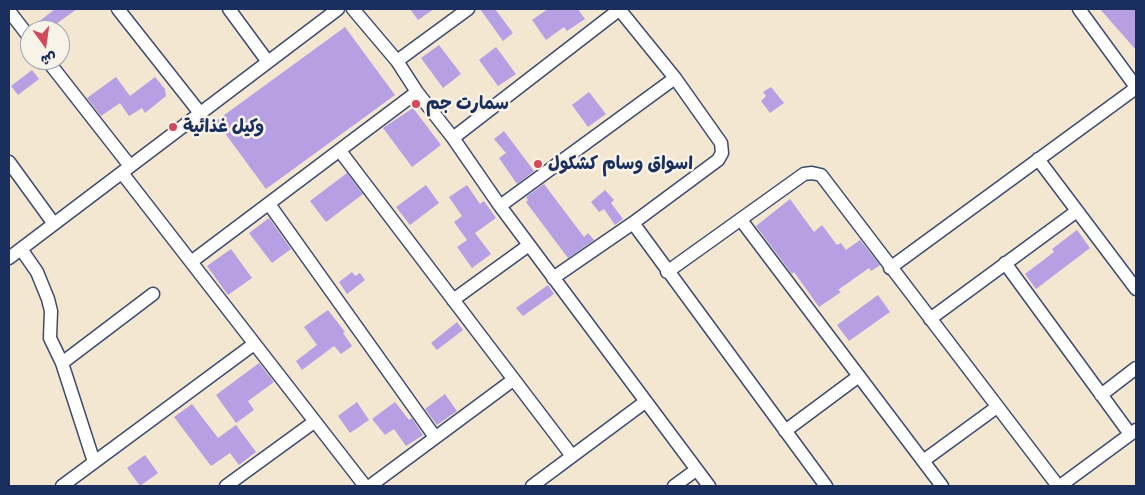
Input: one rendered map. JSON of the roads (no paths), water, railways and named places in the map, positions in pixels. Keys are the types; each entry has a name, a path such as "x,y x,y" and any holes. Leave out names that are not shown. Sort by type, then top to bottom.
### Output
{"street":[{"path":"118,9 200,113"},
{"path":"229,9 268,62"},
{"path":"9,258 338,9"},
{"path":"353,9 398,61 500,206 709,486"},
{"path":"398,61 468,9"},
{"path":"453,138 620,9 675,78 721,143 722,153 718,160 633,223 553,278"},
{"path":"890,268 1136,87 1079,9"},
{"path":"9,11 20,25"},
{"path":"54,70 191,262 365,486"},
{"path":"500,206 675,78"},
{"path":"191,262 418,92"},
{"path":"340,151 572,456"},
{"path":"1038,159 1136,289"},
{"path":"9,162 54,224"},
{"path":"667,272 804,174 812,172 821,175 890,268 1059,486 1133,432 1101,395 1004,264"},
{"path":"269,204 436,437"},
{"path":"930,319 1078,210"},
{"path":"741,220 942,486"},
{"path":"633,223 667,272 826,486"},
{"path":"453,300 529,245"},
{"path":"21,249 37,272 48,299 51,311 50,338 62,363 94,462"},
{"path":"62,363 153,294"},
{"path":"62,486 254,344"},
{"path":"1101,395 1136,368"},
{"path":"785,431 859,376"},
{"path":"370,486 513,380"},
{"path":"532,486 646,402"},
{"path":"923,462 997,406"},
{"path":"226,486 314,422"},
{"path":"674,486 696,470"}],"place":[{"name":"سمارت جم","path":"416,104"},
{"name":"وكيل غذائية","path":"173,127"},
{"name":"اسواق وسام كشكول","path":"538,164"}]}
